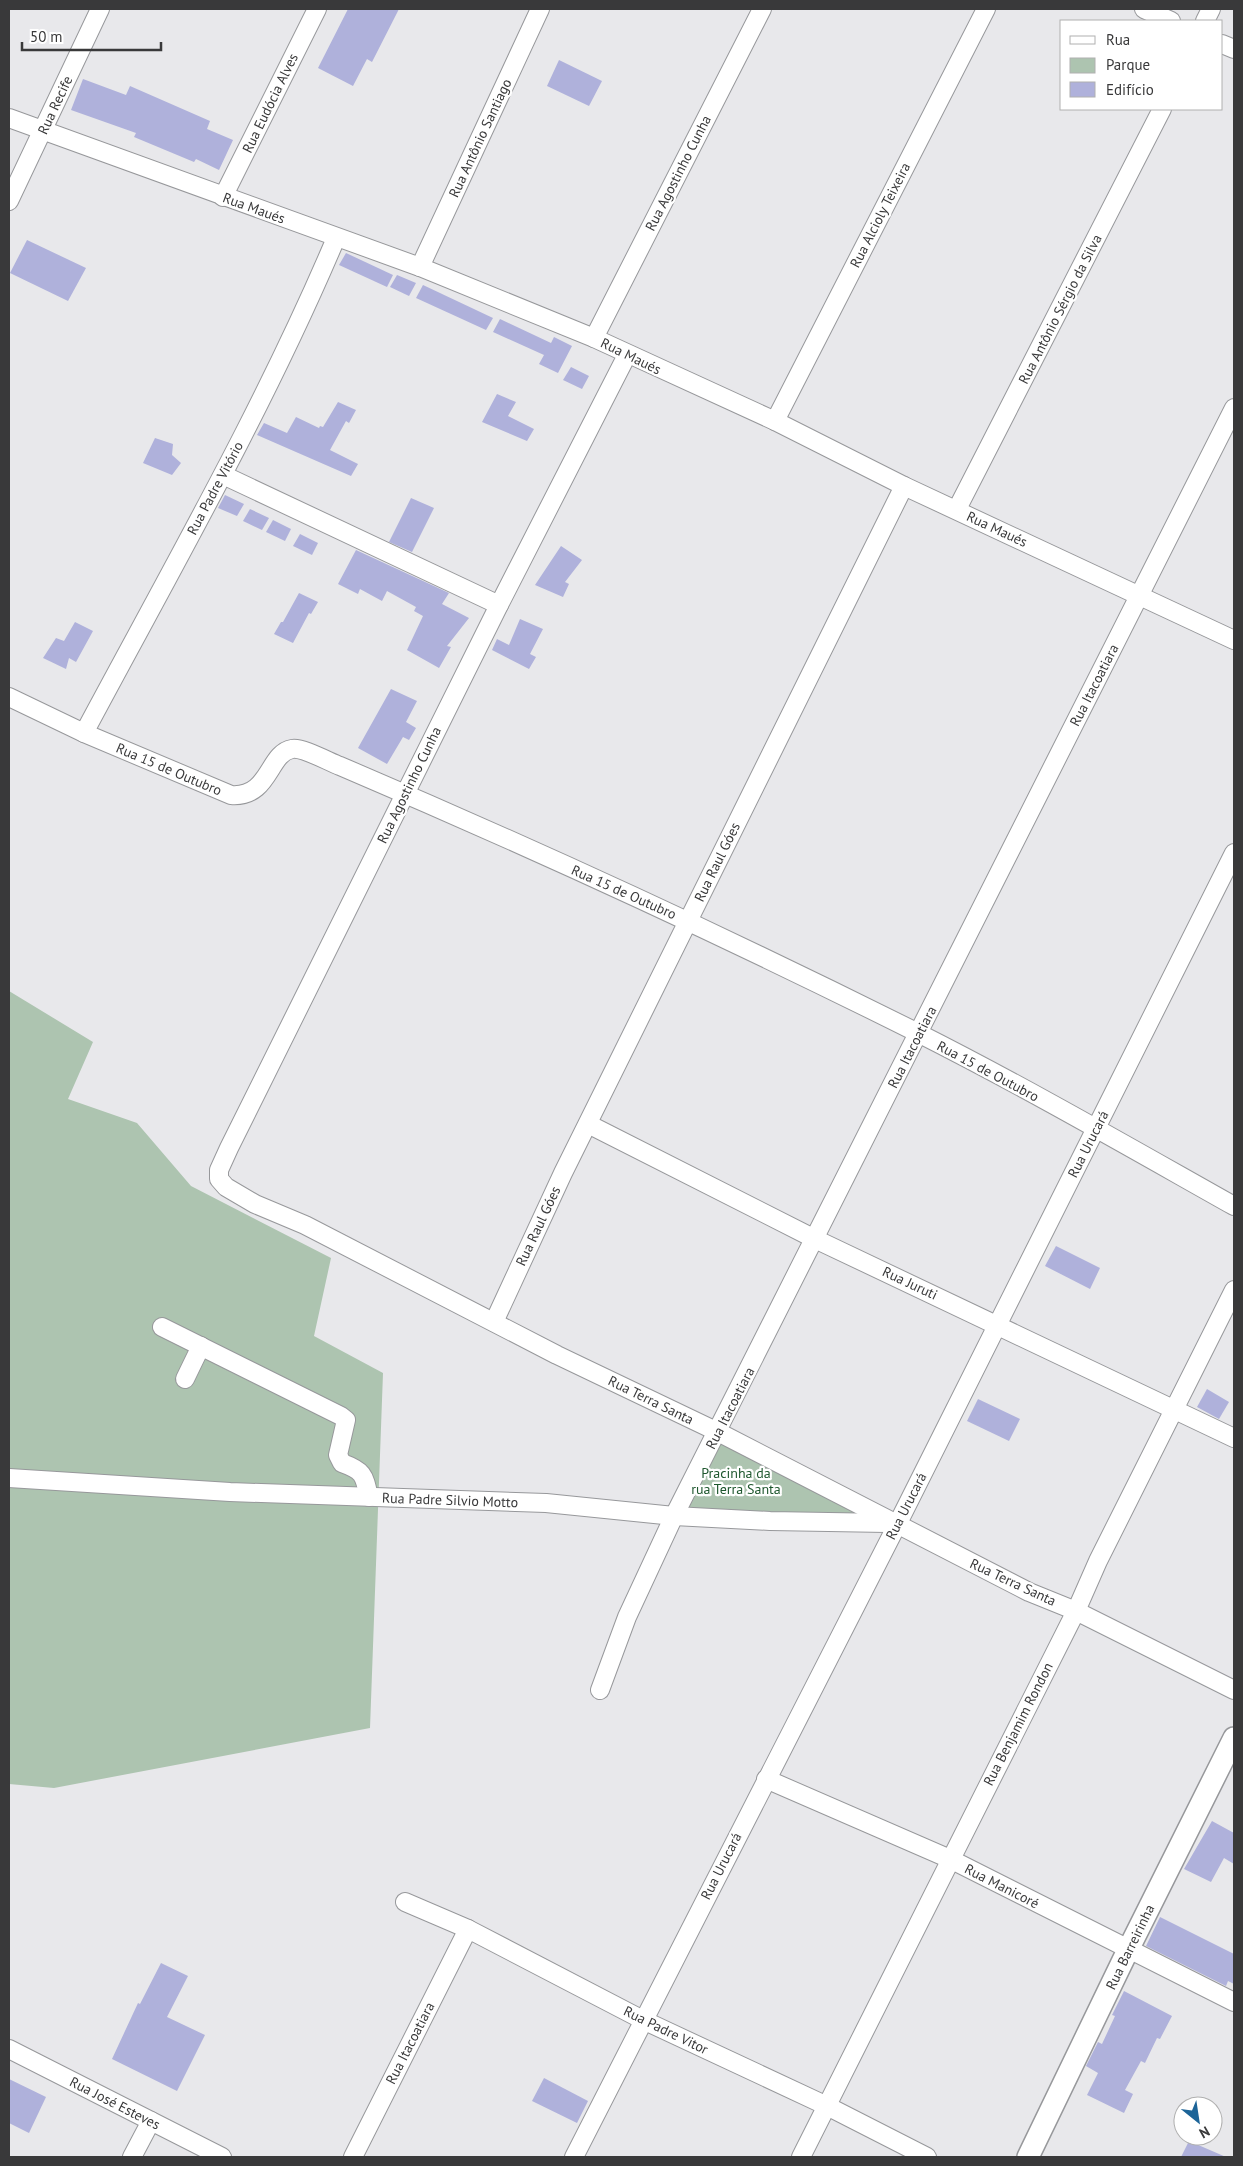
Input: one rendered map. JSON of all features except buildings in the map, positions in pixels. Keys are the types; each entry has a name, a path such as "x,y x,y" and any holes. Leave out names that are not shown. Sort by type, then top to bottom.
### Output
{"street":[{"name":"Rua Recife","path":"9,201 100,9"},
{"name":"Rua Eudócia Alves","path":"223,196 316,9"},
{"name":"Rua Antônio Santiago","path":"420,267 540,9"},
{"name":"Rua Agostinho Cunha","path":"594,338 762,9"},
{"name":"Rua Alcioly Teixeira","path":"775,421 986,9"},
{"path":"1144,9 1169,20"},
{"path":"1206,20 1212,9"},
{"name":"Rua Antônio Sérgio da Silva","path":"957,509 1161,110"},
{"name":"Rua Maués","path":"9,118 420,267 594,338 627,355 775,421 904,486 957,509 1234,640"},
{"name":"Rua Padre Vitório","path":"84,733 223,475 284,351 336,238"},
{"name":"Rua Agostinho Cunha","path":"255,1204 226,1187 219,1179 219,1170 404,794 627,355"},
{"name":"Rua Itacoatiara","path":"600,1690 627,1617 674,1516 1234,408"},
{"path":"223,475 499,605"},
{"name":"Rua Raul Góes","path":"494,1322 563,1173 904,486"},
{"name":"Rua 15 de Outubro","path":"9,697 84,733 231,795 241,796 258,787 285,753 292,749 301,750 688,921 919,1034 1096,1128 1234,1206"},
{"name":"Rua Urucará","path":"574,2157 1234,853"},
{"name":"Rua Juruti","path":"588,1124 815,1239 1175,1408 1234,1438"},
{"name":"Rua Terra Santa","path":"255,1204 305,1225 557,1355 718,1432 1029,1592 1076,1611 1234,1690"},
{"name":"Rua Benjamim Rondon","path":"801,2157 1076,1611 1098,1561 1234,1290"},
{"path":"162,1326 346,1420 338,1455 342,1463 359,1470 364,1477 369,1497"},
{"path":"185,1378 201,1346"},
{"name":"Rua Padre Silvio Motto","path":"9,1478 230,1492 546,1503 674,1516 894,1524"},
{"name":"Rua Barreirinha","path":"1028,2157 1128,1950 1234,1738"},
{"name":"Rua Manicoré","path":"766,1780 950,1859 1234,2002"},
{"name":"Rua Padre Vitor","path":"405,1902 468,1929 643,2020 827,2106 927,2157"},
{"name":"Rua Itacoatiara","path":"353,2157 468,1929"},
{"name":"Rua José Esteves","path":"9,2049 222,2157"},
{"path":"132,2157 151,2121"}],"green space":[{"path":"9,991 93,1042 68,1099 137,1123 191,1186 331,1258 314,1336 383,1373 370,1728 54,1788 9,1784"},
{"name":"Pracinha da rua Terra Santa","path":"719,1432 897,1525 678,1514"}]}
